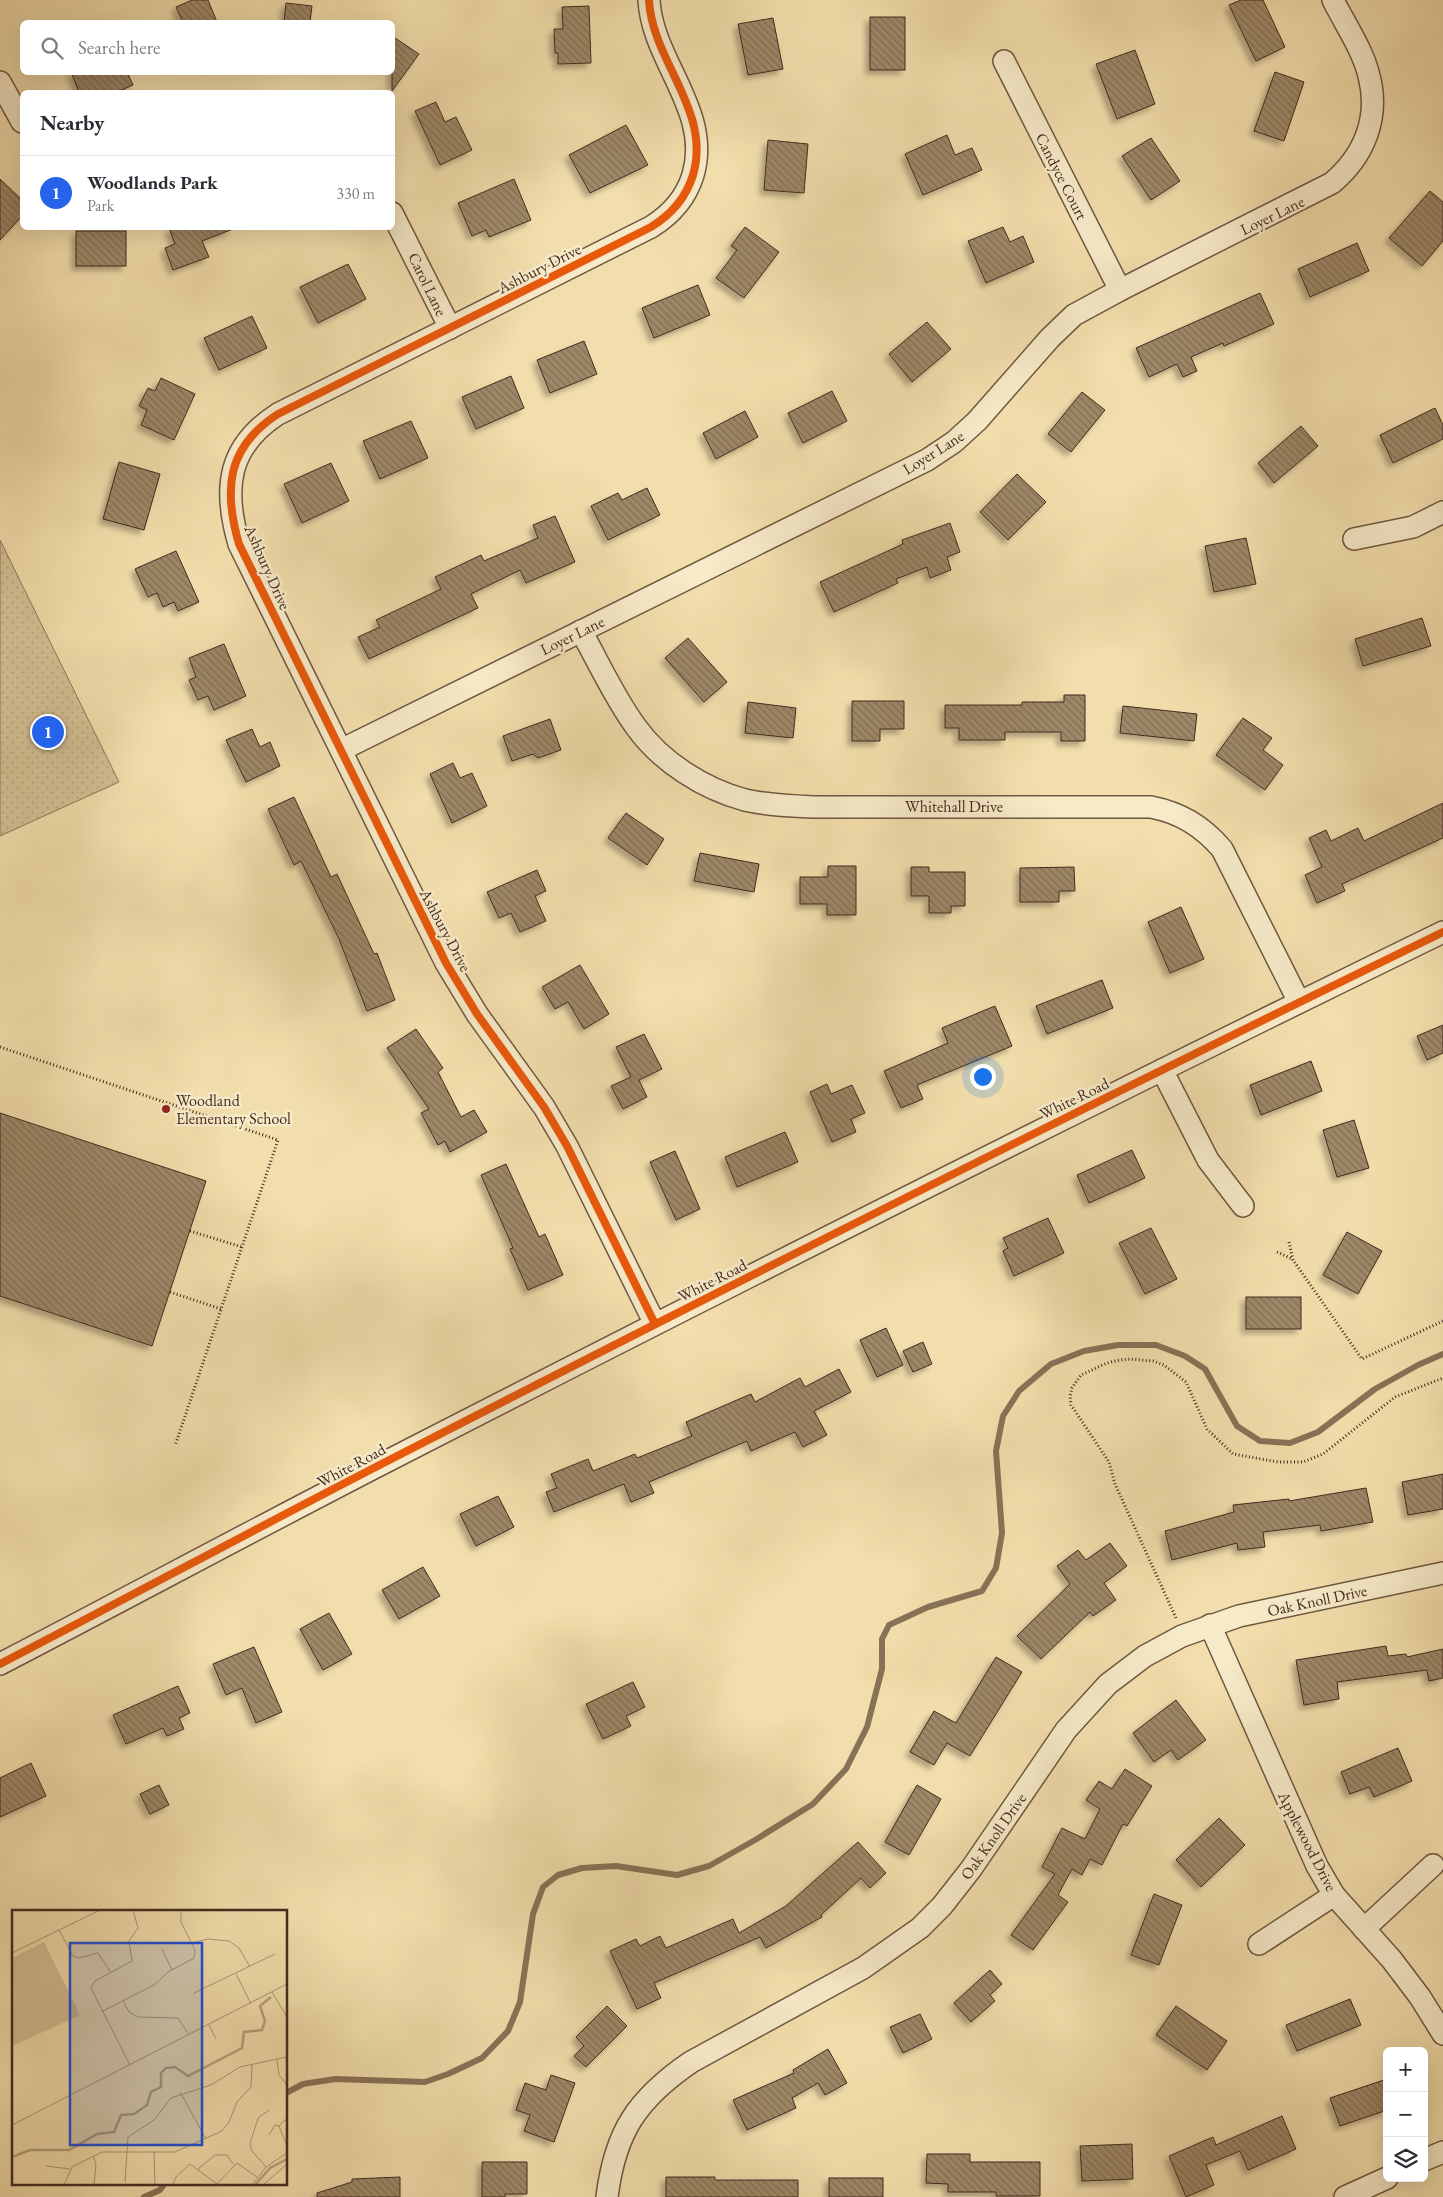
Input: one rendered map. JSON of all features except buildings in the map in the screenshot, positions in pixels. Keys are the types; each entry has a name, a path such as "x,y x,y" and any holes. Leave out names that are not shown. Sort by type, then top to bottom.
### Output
{"street":[{"name":"Ashbury Drive","path":"649,0 653,28 691,114 697,138 695,169 684,197 664,219 651,227 265,422 244,446 232,475 230,506 240,544 446,963 478,1014 544,1107 567,1146 655,1324"},
{"name":"Loyer Lane","path":"341,750 927,460 954,442 978,421 1050,338 1074,315 1120,290 1319,191 1338,178 1353,162 1367,135 1373,106 1372,91 1364,62 1333,0"},
{"name":"Candyce Court","path":"1004,61 1120,290"},
{"path":"0,82 20,118"},
{"name":"Carol Lane","path":"395,219 450,328"},
{"path":"1354,539 1413,527 1443,512"},
{"name":"Whitehall Drive","path":"581,630 619,702 652,746 688,774 716,789 745,800 775,805 813,807 1151,807 1183,816 1211,836 1222,850 1299,1002"},
{"name":"White Road","path":"0,1664 655,1324 1162,1070 1443,932"},
{"path":"1162,1070 1208,1160 1244,1206"},
{"name":"Oak Knoll Drive","path":"607,2197 610,2174 619,2144 642,2103 665,2080 691,2062 863,1968 920,1928 942,1906 972,1869 1066,1730 1108,1684 1145,1656 1172,1641 1210,1625 1239,1616 1443,1574"},
{"name":"Applewood Drive","path":"1210,1625 1317,1866 1334,1895 1392,1960 1420,1997 1443,2034"},
{"path":"1364,1929 1434,1865"},
{"path":"1259,1944 1334,1895"},
{"path":"1428,2158 1443,2152"},
{"path":"1344,2197 1383,2180"}],"path":[{"path":"0,1047 278,1140 175,1446"},
{"path":"190,1231 242,1247"},
{"path":"1289,1242 1293,1260 1362,1359 1443,1321"},
{"path":"1276,1252 1293,1260"},
{"path":"170,1292 221,1309"},
{"path":"1177,1621 1115,1484 1109,1462 1071,1405 1070,1396 1072,1388 1081,1375 1107,1363 1130,1359 1153,1361 1164,1365 1186,1382 1207,1428 1234,1454 1278,1462 1303,1462 1323,1454 1395,1397 1443,1378"}],"shaded area":[{"path":"0,540 119,782 0,836"}],"waterway":[{"path":"288,2092 303,2084 335,2079 425,2082 448,2074 482,2058 508,2031 520,2002 533,1914 543,1887 558,1875 582,1868 616,1866 677,1875 709,1866 813,1804 846,1769 867,1727 882,1669 882,1639 889,1625 928,1607 982,1591 996,1568 1002,1533 996,1451 1003,1416 1019,1391 1051,1364 1084,1351 1118,1345 1156,1345 1185,1356 1205,1369 1237,1426 1260,1441 1290,1443 1318,1432 1375,1389 1418,1365 1443,1354"},
{"path":"144,2197 160,2190 164,2184"}],"cycle path":[{"path":"649,0 660,44 679,86 695,129 697,152 693,175 677,205 651,227 278,414 248,440 239,455 233,471 231,505 239,544 446,963 477,1014 544,1107 567,1146 655,1324"},
{"path":"0,1664 352,1479 662,1321 1052,1125 1443,932"}],"place":[{"name":"Woodlands Park","path":"48,732"},
{"name":"Woodland Elementary School","path":"166,1109"}]}
